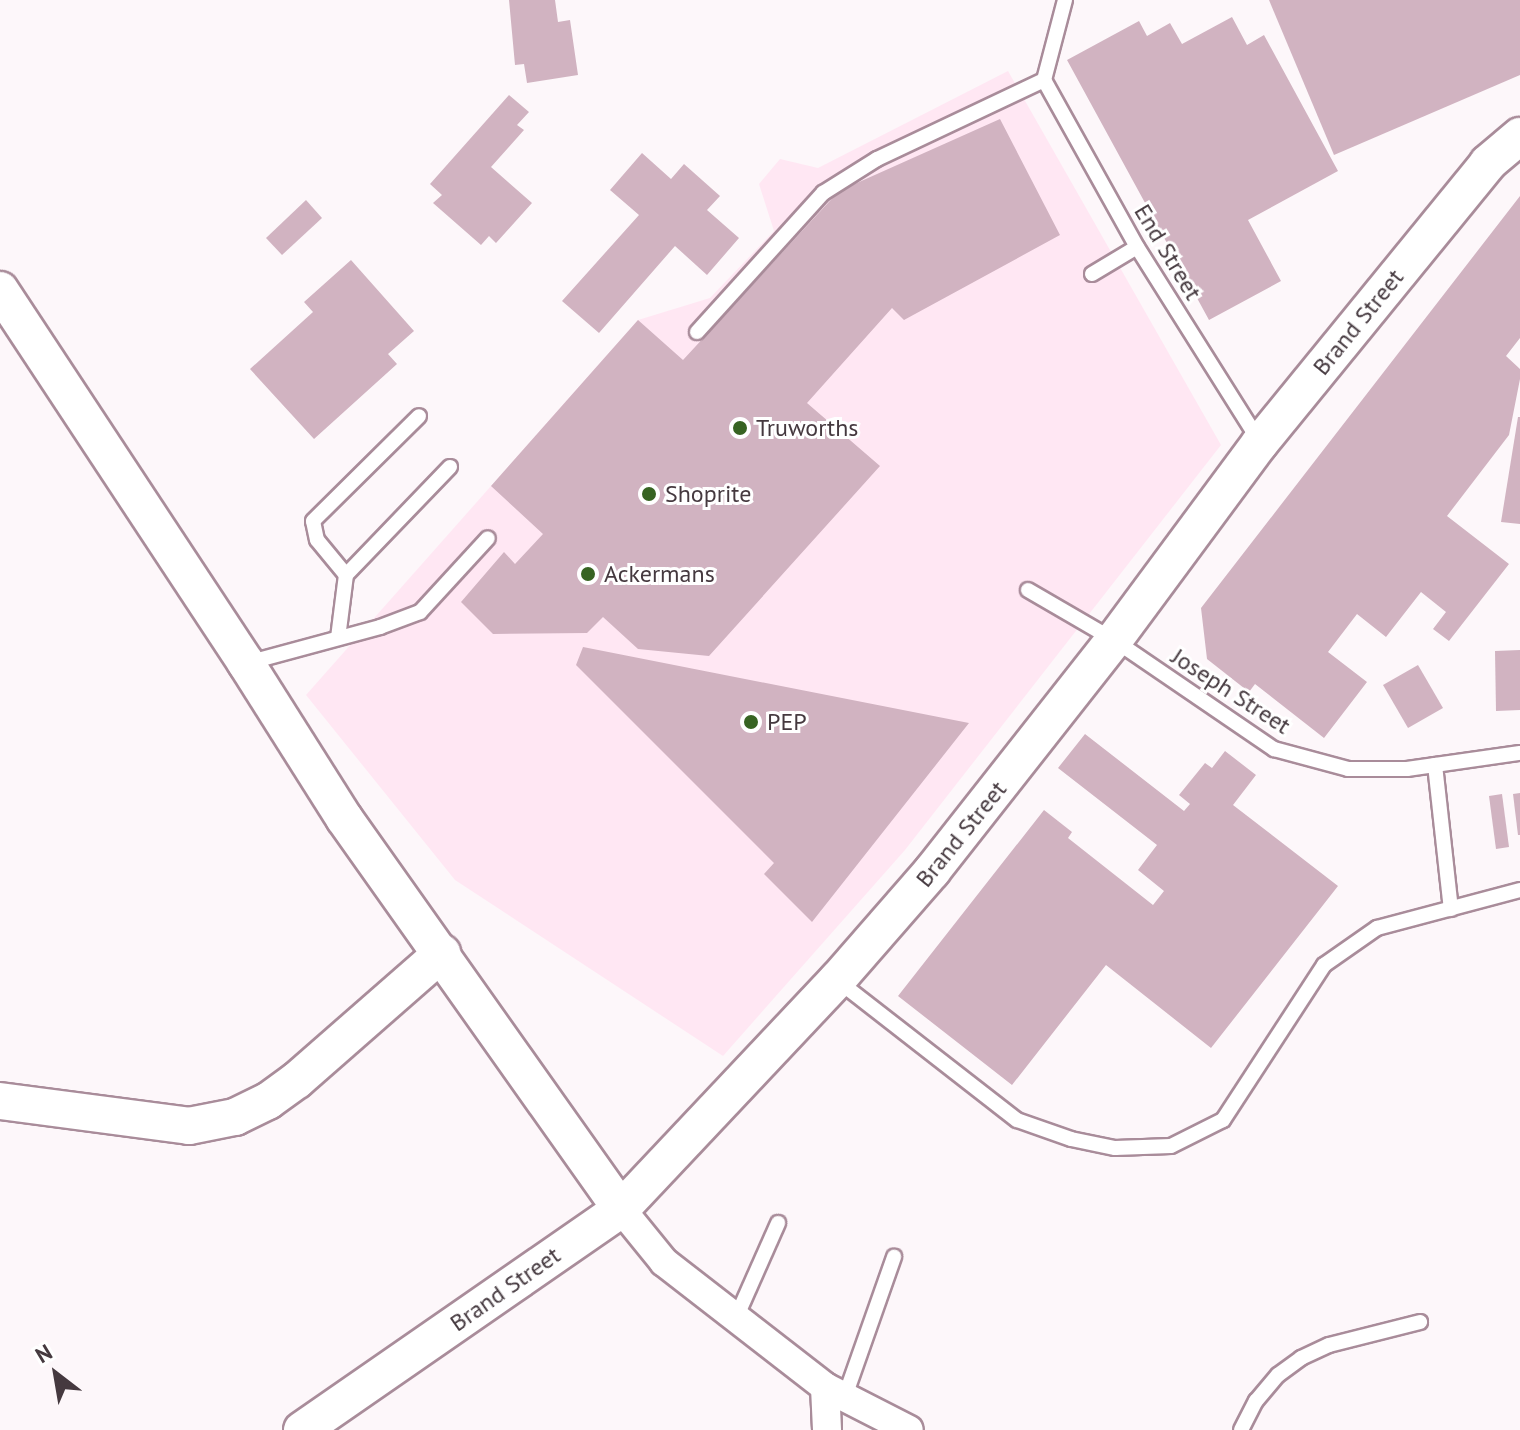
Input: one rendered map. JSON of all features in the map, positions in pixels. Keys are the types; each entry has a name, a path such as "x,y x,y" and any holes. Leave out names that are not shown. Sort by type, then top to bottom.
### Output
{"street":[{"name":"Brand Street","path":"302,1430 621,1209 837,980 932,871 1114,640 1260,443 1488,163 1520,136"},
{"path":"0,290 246,663 344,818 621,1209 664,1262 736,1318 834,1393 909,1430"},
{"path":"0,1101 189,1126 235,1117 268,1101 297,1080 442,953"},
{"path":"827,1430 834,1393"}],"lane":[{"path":"697,332 823,193 877,159 1044,80 1065,0"},
{"name":"End Street","path":"1044,80 1137,247 1260,443"},
{"path":"1092,274 1137,247"},
{"path":"346,575 317,540 313,521 419,416"},
{"path":"338,638 346,575 450,467"},
{"path":"246,663 420,612 488,538"},
{"name":"Joseph Street","path":"1028,590 1114,640 1274,749 1348,769 1435,765 1520,753"},
{"path":"1435,765 1451,909"},
{"path":"837,980 1017,1120 1071,1139 1115,1148 1171,1146 1223,1120 1324,965 1377,928 1520,890"},
{"path":"736,1318 778,1223"},
{"path":"834,1393 894,1257"},
{"path":"1241,1430 1256,1401 1278,1375 1301,1358 1329,1345 1420,1322"}],"shaded area":[{"path":"1008,71 1221,445 905,850 723,1056 455,880 306,695 638,320 710,298 774,231 759,184 780,159 818,168"}],"building":[{"path":"509,0 555,0 558,22 570,20 578,75 527,83 524,64 515,65"},
{"path":"1269,0 1520,0 1520,75 1334,155"},
{"path":"1232,17 1247,45 1264,35 1338,171 1248,220 1281,281 1209,320 1067,60 1139,21 1147,36 1170,23 1182,44"},
{"path":"509,95 529,112 517,125 524,130 491,167 532,203 496,243 489,236 481,245 433,203 442,195 430,184"},
{"path":"1000,119 1060,235 904,320 892,308 807,403 880,466 709,656 638,649 603,617 587,633 493,634 461,602 504,552 515,564 543,534 491,486 638,320 683,360 839,191"},
{"path":"642,153 671,179 684,164 720,196 707,210 739,238 707,275 675,246 599,333 562,301 639,215 610,190"},
{"path":"1520,196 1520,338 1506,356 1520,369 1520,379 1509,435 1447,516 1509,564 1449,641 1433,629 1446,612 1421,592 1386,637 1357,614 1328,652 1367,682 1324,738 1255,684 1249,692 1207,659 1201,608"},
{"path":"306,200 322,218 282,255 266,238"},
{"path":"351,260 414,331 388,354 397,364 314,439 250,369 313,312 304,302"},
{"path":"1520,417 1520,524 1501,522"},
{"path":"583,647 969,723 812,922 764,874 774,863 576,665"},
{"path":"1520,650 1520,710 1496,711 1495,651"},
{"path":"1418,665 1443,708 1408,728 1383,685"},
{"path":"1085,734 1184,811 1190,804 1179,795 1205,763 1212,768 1225,751 1256,775 1233,805 1338,886 1211,1048 1106,965 1012,1085 898,996 1044,810 1072,832 1068,838 1153,905 1164,891 1138,870 1157,845 1058,768"},
{"path":"1520,793 1520,835 1518,835 1513,794"},
{"path":"1502,794 1509,847 1496,849 1489,796"}],"place":[{"name":"Truworths","path":"740,428"},
{"name":"Shoprite","path":"649,494"},
{"name":"Ackermans","path":"588,574"},
{"name":"PEP","path":"751,722"}]}
